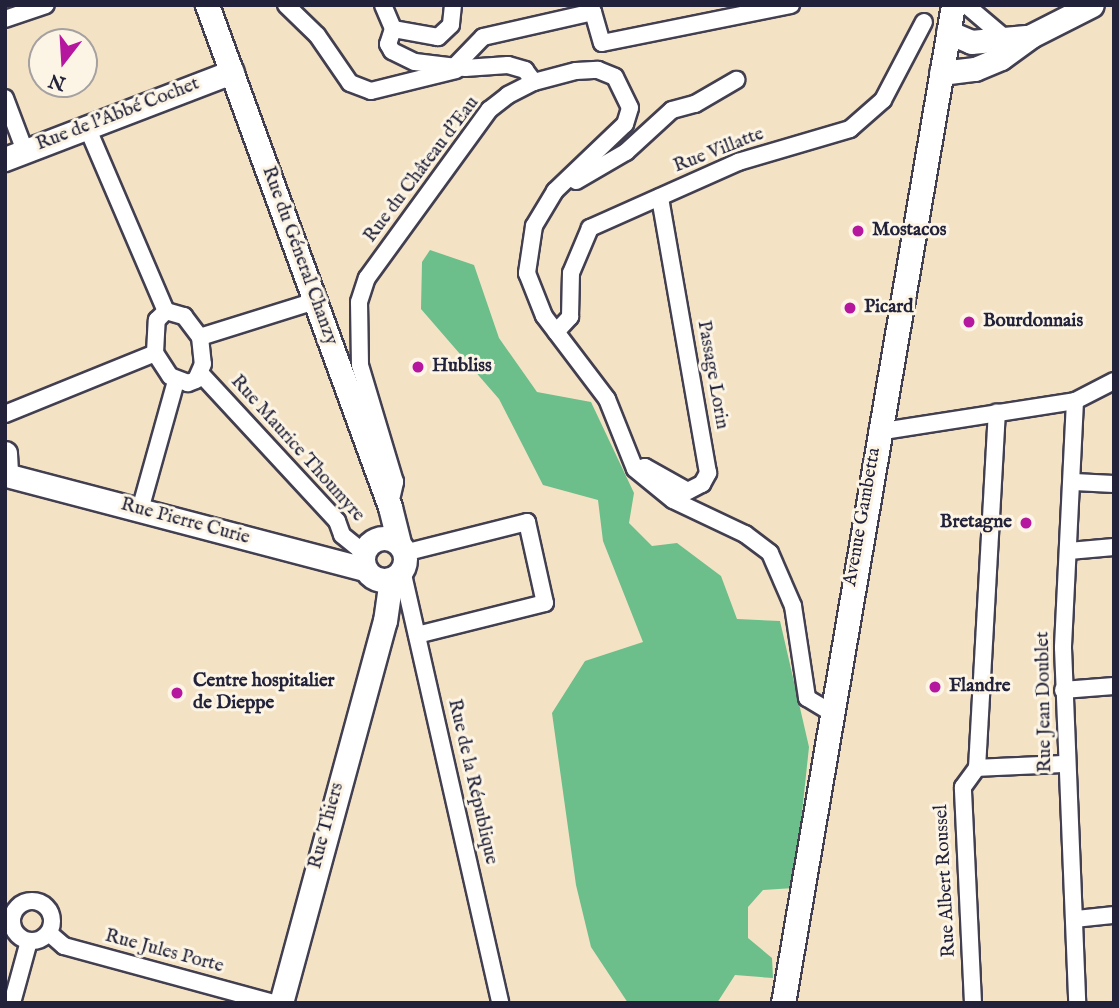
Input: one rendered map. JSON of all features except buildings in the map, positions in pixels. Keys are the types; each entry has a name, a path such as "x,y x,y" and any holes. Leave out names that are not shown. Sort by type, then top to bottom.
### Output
{"main road":[{"name":"Rue du Géneral Chanzy","path":"207,5 390,507"},
{"name":"Avenue Gambetta","path":"783,1003 877,432 953,5"},
{"path":"941,73 975,69 1001,58 1031,36 1092,5"},
{"path":"948,32 971,42 1031,36"},
{"name":"Rue de l'Abbé Cochet","path":"15,155 232,72"},
{"path":"5,453 5,475"},
{"name":"Rue Pierre Curie","path":"5,475 140,510 384,560"},
{"path":"384,560 390,507"},
{"name":"Rue Thiers","path":"281,1003 373,649 385,621 384,560"}],"street":[{"path":"5,19 46,5"},
{"path":"286,5 317,35 350,83 371,91 460,67 483,37 593,12 602,43 791,5"},
{"path":"383,5 393,29 388,44 399,57 460,67 508,65 525,70 534,82"},
{"path":"393,29 438,37 451,25 453,5"},
{"path":"921,5 924,22 948,32"},
{"path":"966,5 1006,39"},
{"name":"Rue Villatte","path":"556,332 570,317 570,273 590,228 738,162 850,129 883,100 924,22"},
{"name":"Rue du Château d'Eau","path":"390,507 395,482 360,365 357,333 367,278 489,110 534,82 598,70 615,77 630,108 625,124 609,143 555,191 534,226 527,273 544,316 607,399 635,469 673,500 745,534 769,553 793,606 807,698 830,712"},
{"path":"555,191 626,152 672,110 695,104 736,80"},
{"path":"5,98 15,155"},
{"path":"87,127 166,311"},
{"name":"Passage Lorin","path":"635,469 645,467 688,491 702,484 708,473 660,197"},
{"path":"200,337 315,301"},
{"path":"166,311 184,316 200,337 200,373 188,383 176,380 155,353 157,320 166,311"},
{"path":"5,414 155,353"},
{"name":"Rue Maurice Thoumyre","path":"200,373 337,521 342,535 384,560"},
{"path":"140,510 176,380"},
{"path":"877,432 1074,401 1112,380"},
{"name":"Rue Jean Doublet","path":"1074,401 1074,482 1063,690 1077,1003"},
{"path":"997,413 977,768 1066,764"},
{"path":"1074,482 1114,484"},
{"path":"384,560 527,522 545,603 417,635"},
{"path":"1069,551 1114,547"},
{"name":"Rue de la République","path":"384,560 417,635 500,1003"},
{"path":"1063,690 1114,686"},
{"name":"Rue Albert Roussel","path":"973,1003 962,787 977,768"},
{"path":"35,900 51,912 49,933 29,941 9,927 16,908 35,900"},
{"path":"1075,919 1114,915"},
{"name":"Rue Jules Porte","path":"49,933 64,946 274,1003"},
{"path":"12,1003 29,941"}],"green space":[{"path":"430,250 474,265 499,338 537,392 591,402 634,493 629,523 652,546 677,543 721,576 737,619 780,621 809,747 794,888 763,890 748,907 748,938 772,958 773,978 735,975 717,1003 628,1003 591,947 576,885 552,713 585,661 643,642 603,541 598,500 543,485 499,399 421,309 422,262"}],"place":[{"name":"Mostacos","path":"858,231"},
{"name":"Picard","path":"850,308"},
{"name":"Bourdonnais","path":"969,322"},
{"name":"Hubliss","path":"418,367"},
{"name":"Bretagne","path":"1026,523"},
{"name":"Flandre","path":"935,687"},
{"name":"Centre hospitalier de Dieppe","path":"177,693"}]}
